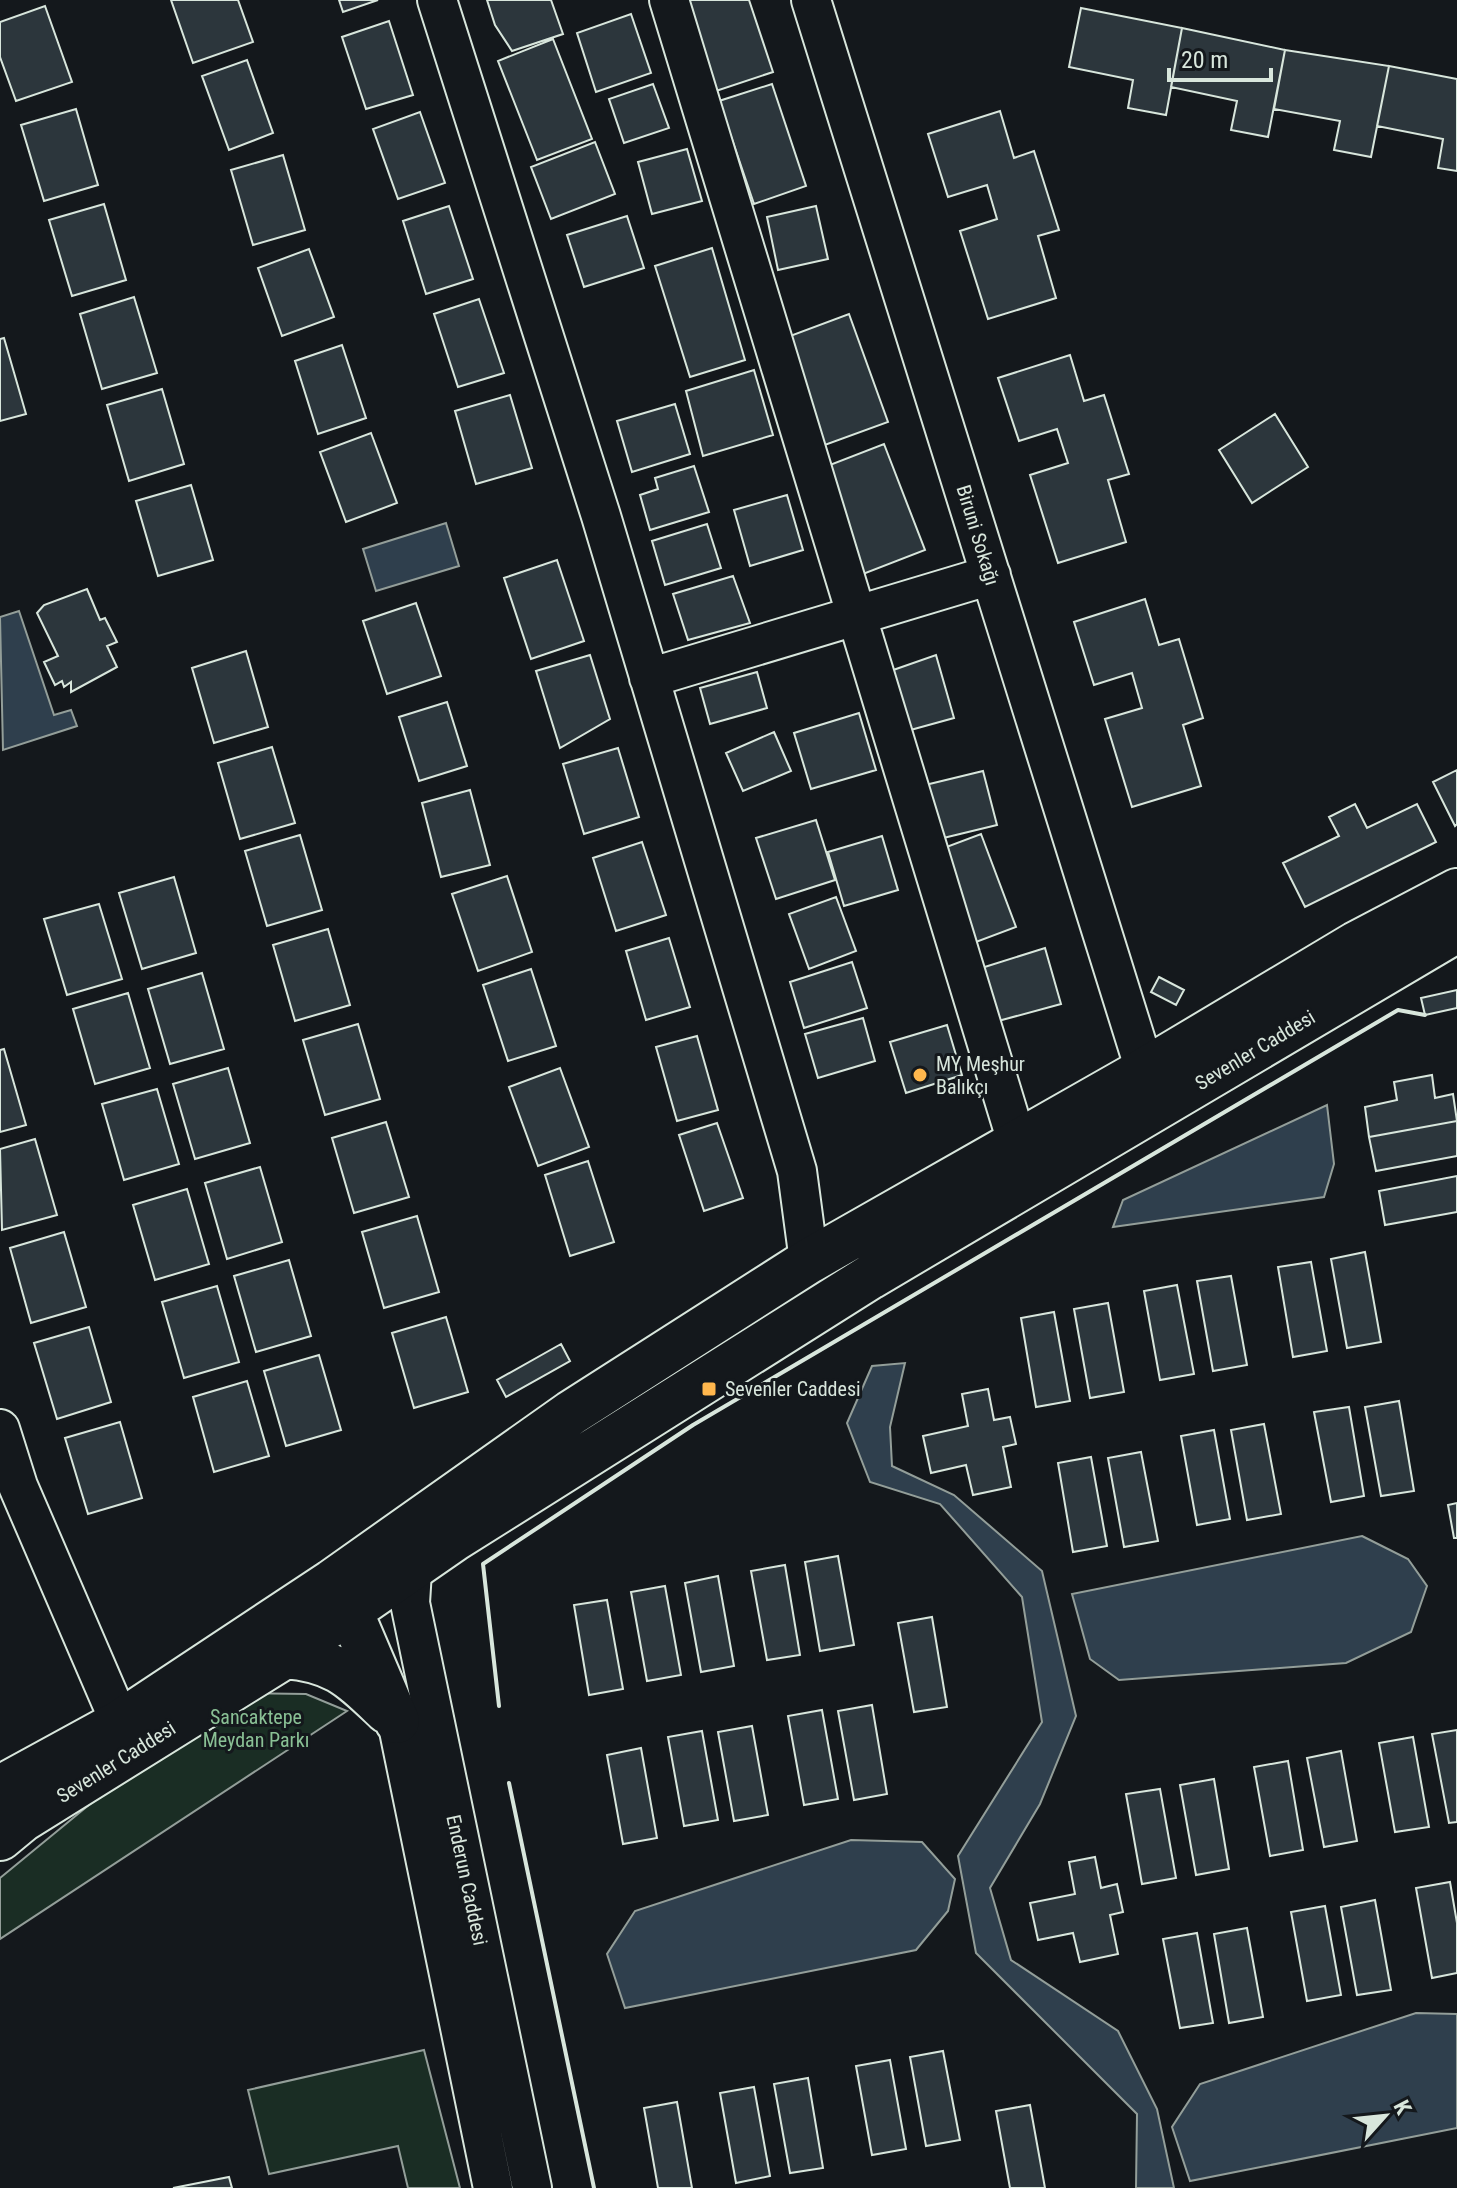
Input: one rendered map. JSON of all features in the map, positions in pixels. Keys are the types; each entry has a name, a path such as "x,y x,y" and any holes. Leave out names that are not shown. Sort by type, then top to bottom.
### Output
{"main road":[{"name":"Sevenler Caddesi","path":"0,1838 126,1738 341,1597 571,1413 809,1261 1145,1070 1356,944 1457,891"},
{"name":"Sevenler Caddesi","path":"0,1788 126,1738 285,1656 341,1597 412,1571 454,1539 592,1450 870,1277 1457,930"},
{"path":"341,1597 397,1721"},
{"path":"285,1656 318,1659 332,1666 356,1683 397,1721"}],"street":[{"path":"437,0 649,678 797,1171 809,1261"},
{"path":"669,0 1017,1142"},
{"name":"Biruni Sokağı","path":"811,0 1145,1070"},
{"path":"649,678 991,575"},
{"path":"0,1429 18,1486 126,1738"},
{"name":"Enderun Caddesi","path":"412,1571 410,1603 532,2188"},
{"name":"Enderun Caddesi","path":"397,1721 493,2188"}],"green space":[{"name":"Sancaktepe Meydan Parkı","path":"246,1693 306,1694 347,1711 0,1939 0,1878 95,1800"},
{"path":"424,2050 460,2188 408,2188 398,2146 269,2174 248,2090"}],"water":[{"path":"446,523 459,566 376,591 363,549"},
{"path":"19,611 54,715 71,710 77,726 3,750 0,617"},
{"path":"1327,1105 1334,1164 1324,1197 1113,1227 1123,1200"},
{"path":"905,1363 890,1427 892,1466 954,1495 1042,1571 1076,1716 1040,1804 990,1888 1011,1960 1118,2031 1157,2109 1174,2188 1136,2188 1137,2114 976,1953 958,1856 1042,1722 1022,1597 940,1504 870,1482 847,1423 872,1366"},
{"path":"1362,1536 1408,1559 1427,1586 1411,1632 1346,1663 1119,1680 1090,1659 1072,1594"},
{"path":"851,1840 922,1842 955,1879 948,1911 916,1950 625,2008 607,1954 635,1911"},
{"path":"1416,2013 1457,2014 1457,2128 1190,2181 1172,2127 1200,2084"}],"building":[{"path":"171,0 238,0 253,42 193,63"},
{"path":"339,0 378,0 343,12"},
{"path":"487,0 551,0 563,34 512,51 495,25"},
{"path":"685,0 749,0 773,72 716,91"},
{"path":"45,6 72,82 16,101 0,57 0,22"},
{"path":"1081,8 1182,28 1166,115 1128,108 1133,80 1069,67"},
{"path":"631,14 651,73 596,92 577,33"},
{"path":"389,21 413,95 366,109 342,37"},
{"path":"1182,28 1285,50 1268,137 1231,130 1237,101 1171,87"},
{"path":"553,39 592,139 537,160 498,61"},
{"path":"1285,50 1389,66 1371,157 1334,150 1340,121 1274,109"},
{"path":"247,60 273,133 229,150 202,76"},
{"path":"1389,66 1457,79 1457,171 1438,168 1443,139 1377,126"},
{"path":"653,84 669,128 624,143 609,99"},
{"path":"772,84 806,186 754,204 719,101"},
{"path":"76,109 98,185 44,201 21,125"},
{"path":"1000,111 1014,158 1034,151 1059,230 1038,236 1056,298 988,319 960,231 997,219 987,185 948,197 928,134"},
{"path":"420,112 445,183 398,199 373,129"},
{"path":"595,142 615,194 551,219 531,167"},
{"path":"687,149 702,201 652,214 638,162"},
{"path":"283,155 305,230 253,245 231,170"},
{"path":"104,204 126,280 72,296 49,220"},
{"path":"449,206 473,279 426,294 403,221"},
{"path":"816,206 828,259 778,270 767,217"},
{"path":"627,216 644,268 584,287 567,235"},
{"path":"712,248 745,360 690,377 655,266"},
{"path":"309,249 334,317 282,336 258,268"},
{"path":"134,297 157,373 102,389 80,314"},
{"path":"479,299 504,373 458,387 434,314"},
{"path":"849,314 888,422 822,446 782,339"},
{"path":"4,338 26,414 0,421 0,339"},
{"path":"342,345 366,418 318,434 295,361"},
{"path":"1070,355 1084,401 1104,395 1129,474 1108,480 1126,542 1058,563 1030,475 1068,463 1057,429 1019,441 998,378"},
{"path":"754,370 773,435 703,456 686,391"},
{"path":"162,389 184,464 129,481 107,405"},
{"path":"510,395 532,468 476,484 455,411"},
{"path":"675,404 690,454 632,472 617,421"},
{"path":"1275,414 1308,467 1252,503 1219,450"},
{"path":"371,433 397,503 346,522 320,452"},
{"path":"884,444 925,550 863,574 822,468"},
{"path":"694,466 709,512 650,530 640,495 658,489 655,478"},
{"path":"191,485 213,560 158,576 136,501"},
{"path":"787,495 803,550 750,566 734,510"},
{"path":"707,524 721,568 665,585 652,541"},
{"path":"557,560 584,641 531,659 504,578"},
{"path":"733,576 750,623 688,640 673,594"},
{"path":"87,589 100,620 105,618 117,642 107,646 117,667 71,692 71,682 64,687 62,681 55,685 44,662 58,656 37,613 44,605"},
{"path":"1145,599 1159,645 1179,639 1203,718 1183,725 1201,786 1132,807 1105,719 1142,708 1132,673 1094,685 1074,622"},
{"path":"416,603 441,676 387,694 363,621"},
{"path":"246,651 268,727 214,743 192,668"},
{"path":"590,655 610,719 560,748 536,671"},
{"path":"936,655 954,718 896,734 879,675"},
{"path":"757,672 767,708 710,724 700,688"},
{"path":"447,702 467,766 419,781 399,717"},
{"path":"859,713 876,770 811,789 794,733"},
{"path":"774,732 791,771 743,791 726,753"},
{"path":"272,747 295,823 240,839 218,763"},
{"path":"618,748 639,817 584,834 563,764"},
{"path":"1457,770 1457,824 1455,826 1433,782"},
{"path":"983,771 997,825 931,841 917,787"},
{"path":"470,790 490,865 441,877 422,803"},
{"path":"1355,804 1367,828 1417,804 1436,842 1305,907 1283,863 1339,836 1329,817"},
{"path":"816,820 835,880 776,899 756,838"},
{"path":"981,834 1016,927 968,945 933,852"},
{"path":"300,835 322,910 267,926 245,851"},
{"path":"882,836 898,890 844,906 828,852"},
{"path":"642,842 666,915 616,931 593,858"},
{"path":"507,876 532,952 478,971 452,894"},
{"path":"174,877 196,953 142,969 119,893"},
{"path":"836,897 856,951 809,969 789,914"},
{"path":"99,904 122,979 67,995 44,919"},
{"path":"328,929 350,1005 295,1021 273,945"},
{"path":"669,938 690,1007 646,1020 626,951"},
{"path":"1045,948 1061,1004 987,1024 972,971"},
{"path":"852,962 867,1008 804,1028 790,982"},
{"path":"531,969 556,1046 508,1061 483,985"},
{"path":"202,973 224,1049 170,1064 148,989"},
{"path":"1159,977 1184,990 1176,1005 1151,992"},
{"path":"1457,990 1457,1008 1425,1015 1421,998"},
{"path":"128,993 150,1068 95,1084 73,1009"},
{"path":"863,1018 875,1061 818,1078 805,1034"},
{"path":"358,1024 380,1099 325,1115 303,1040"},
{"path":"947,1025 962,1075 906,1093 890,1042"},
{"path":"697,1036 718,1110 677,1121 656,1047"},
{"path":"4,1049 26,1125 0,1132 0,1050"},
{"path":"228,1068 250,1143 195,1159 173,1084"},
{"path":"560,1068 589,1147 538,1166 509,1087"},
{"path":"1432,1075 1435,1098 1453,1094 1457,1121 1369,1137 1365,1107 1397,1100 1394,1082"},
{"path":"157,1089 179,1164 124,1180 102,1104"},
{"path":"1457,1121 1457,1156 1376,1171 1369,1137"},
{"path":"386,1122 409,1197 354,1213 332,1138"},
{"path":"717,1123 743,1198 704,1211 679,1135"},
{"path":"35,1139 57,1215 2,1230 0,1149"},
{"path":"588,1161 614,1242 570,1256 545,1175"},
{"path":"260,1167 282,1242 227,1259 205,1183"},
{"path":"1457,1176 1457,1212 1385,1225 1379,1191"},
{"path":"187,1189 209,1264 155,1280 133,1205"},
{"path":"417,1216 439,1292 384,1308 362,1232"},
{"path":"64,1232 86,1307 31,1323 10,1248"},
{"path":"1365,1252 1381,1342 1347,1348 1331,1259"},
{"path":"289,1260 311,1336 256,1352 234,1276"},
{"path":"1311,1262 1327,1351 1293,1357 1278,1267"},
{"path":"1231,1276 1247,1365 1213,1371 1197,1281"},
{"path":"1177,1285 1194,1374 1160,1380 1144,1291"},
{"path":"217,1286 239,1362 184,1378 162,1302"},
{"path":"1108,1303 1124,1392 1090,1398 1074,1309"},
{"path":"1054,1312 1070,1401 1036,1407 1021,1318"},
{"path":"446,1317 468,1392 414,1408 392,1333"},
{"path":"89,1327 111,1402 57,1419 34,1343"},
{"path":"561,1344 570,1361 506,1397 497,1380"},
{"path":"319,1355 341,1430 286,1446 264,1371"},
{"path":"247,1381 269,1456 214,1472 193,1397"},
{"path":"988,1389 994,1420 1010,1417 1016,1444 1003,1447 1011,1487 973,1495 966,1465 931,1473 923,1436 968,1426 962,1394"},
{"path":"1399,1401 1414,1491 1381,1496 1365,1407"},
{"path":"1349,1407 1364,1496 1331,1502 1314,1412"},
{"path":"120,1422 142,1498 88,1514 65,1438"},
{"path":"1264,1424 1281,1514 1247,1520 1231,1430"},
{"path":"1214,1430 1230,1519 1197,1525 1181,1436"},
{"path":"1141,1452 1158,1541 1124,1547 1108,1458"},
{"path":"1091,1457 1107,1546 1073,1552 1058,1463"},
{"path":"1457,1503 1457,1538 1454,1538 1448,1505"},
{"path":"838,1556 854,1645 820,1651 805,1562"},
{"path":"785,1565 800,1655 767,1660 751,1571"},
{"path":"718,1576 734,1666 701,1672 685,1583"},
{"path":"665,1586 681,1675 647,1681 631,1592"},
{"path":"607,1600 623,1689 589,1695 574,1605"},
{"path":"932,1617 947,1707 914,1712 898,1623"},
{"path":"872,1705 887,1794 854,1800 838,1711"},
{"path":"822,1710 838,1799 804,1805 788,1716"},
{"path":"752,1726 768,1815 734,1821 718,1732"},
{"path":"1457,1730 1457,1822 1449,1823 1432,1734"},
{"path":"702,1731 718,1820 684,1826 668,1737"},
{"path":"1413,1737 1429,1827 1395,1832 1379,1743"},
{"path":"641,1748 657,1838 623,1844 607,1755"},
{"path":"1341,1751 1357,1841 1324,1847 1307,1758"},
{"path":"1288,1761 1303,1850 1270,1856 1254,1767"},
{"path":"1214,1779 1229,1869 1196,1875 1180,1785"},
{"path":"1160,1789 1176,1878 1142,1884 1126,1794"},
{"path":"1095,1857 1101,1888 1117,1884 1123,1912 1110,1915 1118,1954 1080,1962 1073,1933 1038,1940 1030,1903 1075,1894 1069,1862"},
{"path":"1450,1882 1457,1923 1457,1973 1432,1978 1416,1888"},
{"path":"1375,1900 1391,1990 1357,1995 1341,1907"},
{"path":"1325,1906 1341,1995 1307,2001 1291,1912"},
{"path":"1247,1928 1263,2017 1229,2023 1214,1934"},
{"path":"1197,1933 1213,2023 1180,2028 1163,1939"},
{"path":"943,2051 960,2140 926,2146 910,2057"},
{"path":"890,2060 906,2149 872,2155 856,2066"},
{"path":"808,2078 823,2168 790,2173 774,2084"},
{"path":"754,2087 770,2176 736,2183 720,2093"},
{"path":"677,2102 692,2188 658,2188 644,2108"},
{"path":"1030,2105 1045,2188 1010,2188 996,2111"},
{"path":"229,2177 232,2188 173,2188"}],"wall":[{"path":"499,1706 483,1564 693,1425 1398,1010 1425,1015"},
{"path":"509,1783 594,2188"}],"place":[{"name":"MY Meşhur Balıkçı","path":"920,1075"},
{"name":"Sevenler Caddesi","path":"709,1389"}]}
